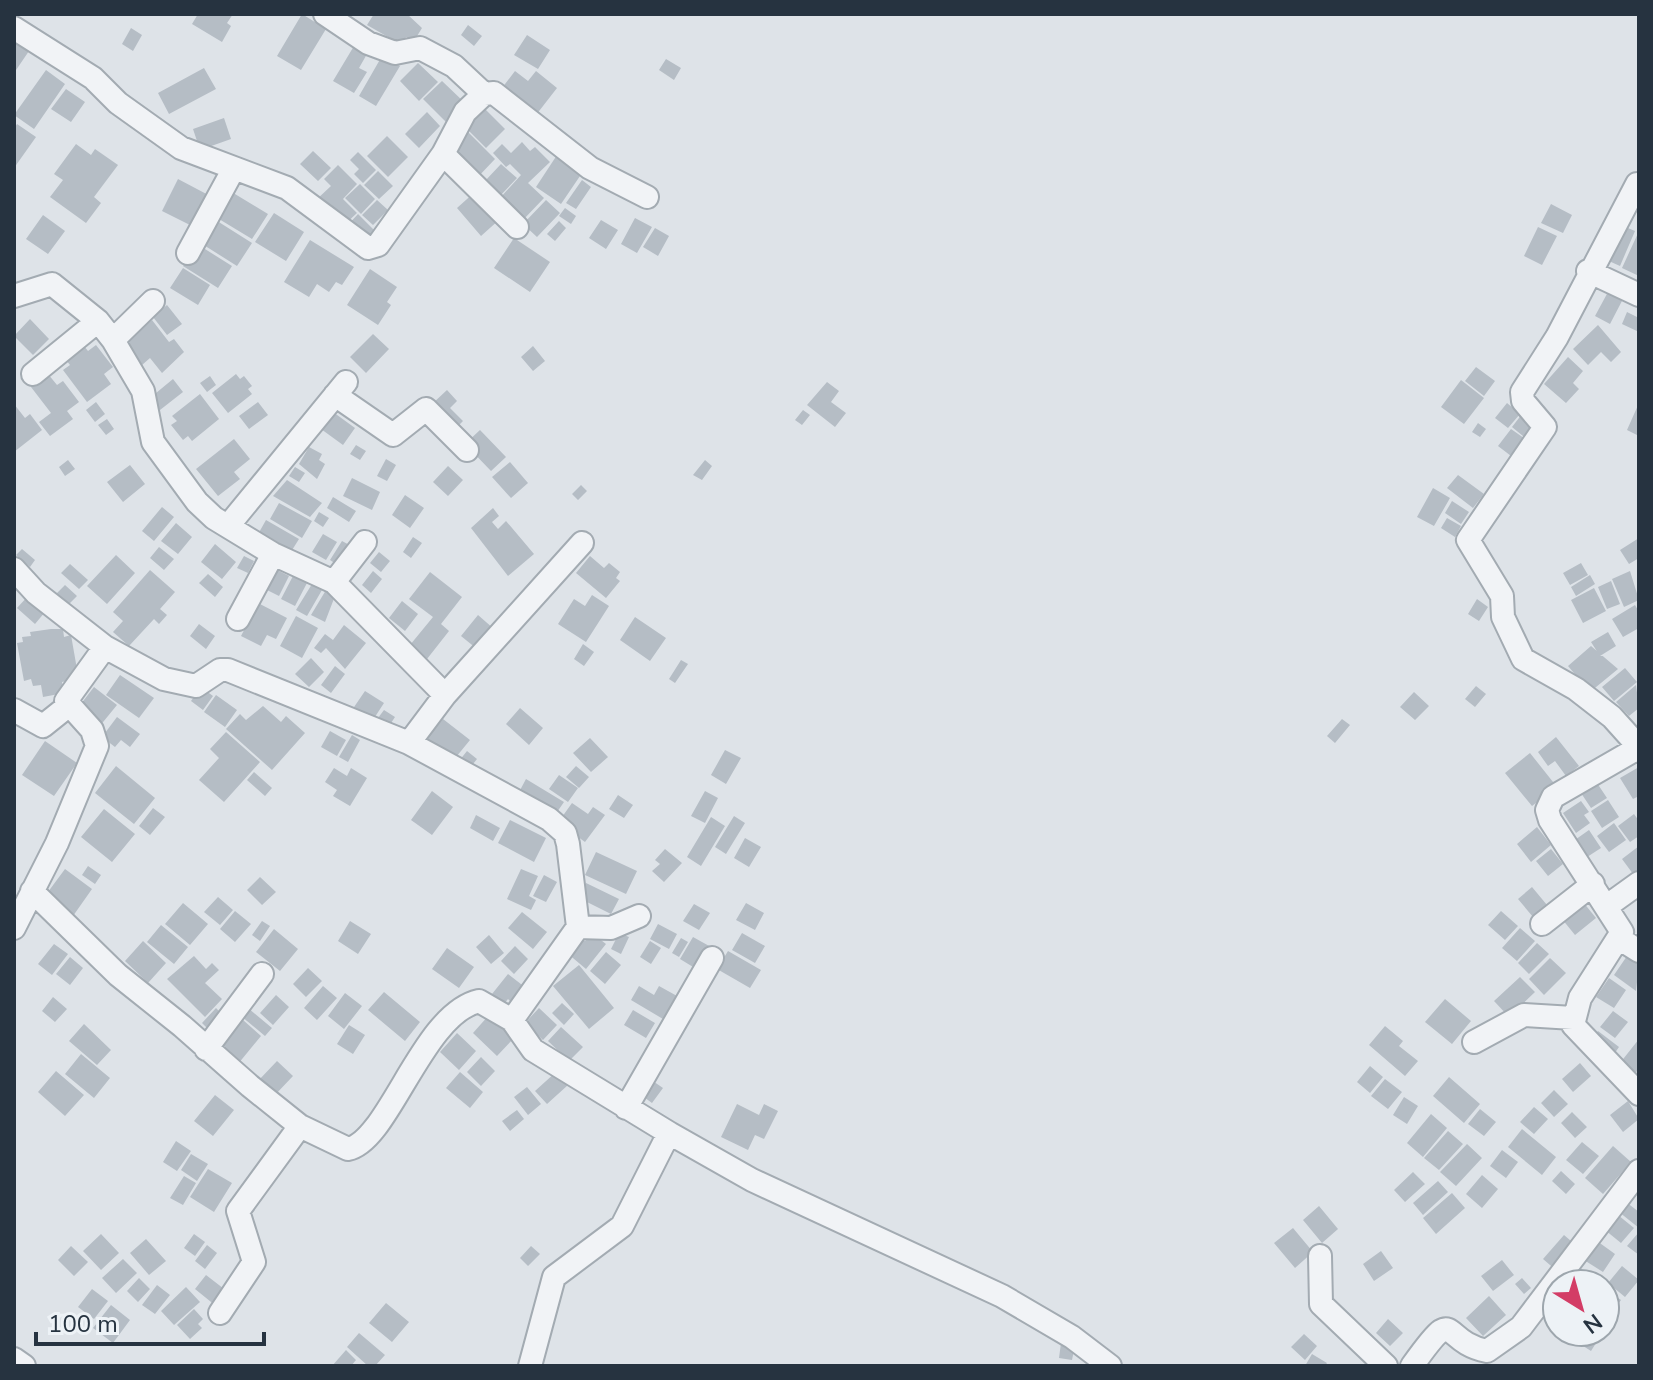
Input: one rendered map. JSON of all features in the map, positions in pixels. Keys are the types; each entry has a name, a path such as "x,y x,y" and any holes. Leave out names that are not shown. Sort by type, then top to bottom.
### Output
{"street":[{"path":"325,14 368,43 395,53 420,48 454,66 484,94"},
{"path":"14,28 93,78 118,103 181,148 287,188 372,248 378,245 443,154 465,112 484,94 494,93 590,168 647,197"},
{"path":"443,154 517,227"},
{"path":"188,253 233,170"},
{"path":"1638,179 1588,271 1557,337 1522,392 1523,401 1545,427 1468,543 1499,590 1503,617 1523,659 1588,698 1612,717 1639,749 1553,797 1549,803 1550,820 1630,945 1580,998 1573,1018 1576,1031 1639,1093"},
{"path":"1588,271 1639,295"},
{"path":"14,296 52,284 98,321 143,391 153,442 197,502 273,554 334,582 445,695"},
{"path":"113,340 153,301"},
{"path":"33,374 98,321"},
{"path":"228,526 341,389 393,435 426,409 467,450"},
{"path":"334,582 365,542"},
{"path":"409,743 445,695 582,543"},
{"path":"238,619 273,554"},
{"path":"14,569 36,593 105,647 164,679 196,686 220,670 228,670 409,743 510,796 565,833 578,927 512,1020"},
{"path":"14,710 43,726 68,706 70,693 105,647"},
{"path":"14,928 97,746 92,730 68,706"},
{"path":"1607,906 1639,883"},
{"path":"1542,924 1593,884"},
{"path":"32,891 118,975 206,1049 300,1126 339,1147 358,1147 442,1026 467,1006 479,1001 512,1020 533,1050 669,1133 752,1180 800,1200 939,1270 1002,1296 1072,1337 1110,1366"},
{"path":"578,927 611,928 639,916"},
{"path":"626,1108 712,958"},
{"path":"206,1049 262,974"},
{"path":"1474,1042 1524,1015 1573,1018"},
{"path":"220,1313 254,1262 238,1211 300,1126"},
{"path":"530,1366 554,1277 622,1226 669,1133"},
{"path":"1412,1366 1435,1333 1445,1328 1491,1357 1521,1327 1639,1171"},
{"path":"1320,1256 1321,1304 1386,1366"},
{"path":"14,1359 24,1366"}],"building":[{"path":"198,14 233,14 227,23 231,26 222,42 192,24"},
{"path":"302,14 326,29 301,70 277,56"},
{"path":"374,14 407,14 422,28 414,41 406,37 402,45 367,25"},
{"path":"468,25 482,36 474,46 461,35"},
{"path":"131,28 142,35 133,51 122,44"},
{"path":"527,35 550,50 538,69 514,55"},
{"path":"14,40 29,51 14,73"},
{"path":"354,46 367,54 359,68 367,72 354,93 333,81"},
{"path":"382,56 400,66 376,106 359,96"},
{"path":"666,59 681,68 674,80 659,70"},
{"path":"418,63 438,82 419,101 400,81"},
{"path":"204,68 216,89 169,114 158,93"},
{"path":"46,70 65,84 34,129 14,115"},
{"path":"515,71 528,81 536,71 557,88 536,115 502,88"},
{"path":"442,81 465,103 446,122 423,99"},
{"path":"66,89 85,102 71,122 51,109"},
{"path":"483,107 505,129 486,148 464,126"},
{"path":"427,112 440,126 419,148 405,134"},
{"path":"224,118 231,139 200,150 193,129"},
{"path":"17,124 36,137 14,168 14,129"},
{"path":"466,130 495,159 476,179 447,149"},
{"path":"387,136 408,157 388,177 367,156"},
{"path":"522,142 530,151 535,147 550,162 528,183 544,198 523,220 499,199 521,175 510,164 506,167 493,153 502,144 511,153"},
{"path":"76,144 91,155 95,149 118,165 94,197 101,203 86,223 50,197 63,180 54,174"},
{"path":"313,151 331,168 318,181 300,164"},
{"path":"358,152 376,170 363,183 354,174 359,169 350,160"},
{"path":"557,155 580,176 561,204 536,187"},
{"path":"501,164 517,178 500,196 485,181"},
{"path":"338,165 357,184 343,199 357,213 342,227 316,200 331,186 324,179"},
{"path":"378,171 393,186 379,199 364,185"},
{"path":"178,179 214,198 198,229 162,211"},
{"path":"582,180 591,187 576,209 566,203"},
{"path":"360,184 375,199 361,214 345,198"},
{"path":"230,191 268,214 252,239 214,216"},
{"path":"476,191 500,219 481,236 457,208"},
{"path":"377,200 388,210 373,225 362,215"},
{"path":"546,200 560,213 537,237 523,224"},
{"path":"1551,204 1572,215 1563,233 1541,223"},
{"path":"565,208 576,216 571,224 559,216"},
{"path":"274,213 304,232 286,261 255,242"},
{"path":"358,214 377,233 366,245 347,226"},
{"path":"43,215 65,231 48,254 26,239"},
{"path":"635,218 652,227 637,253 621,244"},
{"path":"214,219 252,243 237,266 199,242"},
{"path":"601,220 618,230 606,249 589,238"},
{"path":"559,221 566,228 555,241 547,234"},
{"path":"1616,223 1635,231 1620,266 1600,257"},
{"path":"1538,227 1557,236 1542,265 1524,256"},
{"path":"655,228 669,236 658,256 643,247"},
{"path":"1639,231 1639,276 1622,268"},
{"path":"514,238 550,262 530,292 494,268"},
{"path":"310,240 354,267 342,285 336,282 329,292 317,284 309,297 284,282"},
{"path":"197,244 232,266 218,288 183,266"},
{"path":"183,268 210,285 198,305 170,288"},
{"path":"370,269 397,287 387,302 391,305 378,325 347,305"},
{"path":"1608,292 1623,299 1610,324 1595,316"},
{"path":"167,305 182,324 167,335 153,317"},
{"path":"1627,312 1639,318 1639,332 1622,324"},
{"path":"30,319 49,339 33,355 14,336"},
{"path":"152,320 169,342 174,339 184,352 162,373 150,358 142,365 124,342"},
{"path":"1598,325 1621,352 1611,362 1601,352 1588,365 1573,349"},
{"path":"373,334 389,349 366,373 350,357"},
{"path":"96,345 113,367 104,374 111,384 87,402 63,370 70,365 66,360 84,346 88,351"},
{"path":"533,346 545,361 533,371 521,357"},
{"path":"1568,357 1583,371 1573,383 1579,389 1566,403 1544,384"},
{"path":"1476,367 1495,381 1484,396 1465,381"},
{"path":"48,374 57,385 63,381 79,402 67,411 73,419 50,436 39,422 51,413 31,387"},
{"path":"236,374 240,379 244,376 252,386 248,389 252,394 228,413 212,393"},
{"path":"210,376 216,385 207,392 200,383"},
{"path":"173,379 183,392 160,410 150,398"},
{"path":"1461,380 1484,398 1464,424 1441,407"},
{"path":"827,382 839,391 831,402 846,413 835,427 807,405"},
{"path":"447,390 457,401 450,408 463,421 454,430 431,405"},
{"path":"200,394 219,419 192,441 188,436 183,440 171,425 177,421 172,416"},
{"path":"96,402 105,414 95,422 86,410"},
{"path":"258,402 268,415 249,429 239,416"},
{"path":"1507,403 1520,414 1508,428 1495,418"},
{"path":"1639,403 1639,436 1627,430"},
{"path":"14,404 25,418 30,414 42,430 14,452"},
{"path":"803,410 810,415 802,425 795,420"},
{"path":"333,412 355,428 343,445 321,429"},
{"path":"1522,414 1539,428 1529,441 1512,427"},
{"path":"107,419 114,429 106,435 98,425"},
{"path":"1478,423 1486,429 1480,437 1472,432"},
{"path":"1511,429 1528,441 1515,459 1498,446"},
{"path":"480,430 506,457 491,471 465,444"},
{"path":"234,439 250,459 234,472 240,479 218,496 196,469"},
{"path":"356,445 366,451 360,460 350,454"},
{"path":"309,447 322,454 319,460 325,464 317,479 299,464"},
{"path":"386,459 396,465 387,481 377,476"},
{"path":"68,460 75,469 65,476 59,467"},
{"path":"705,460 712,466 702,480 693,475"},
{"path":"510,462 528,483 511,498 492,477"},
{"path":"130,465 145,484 123,502 107,482"},
{"path":"448,466 463,480 448,496 433,482"},
{"path":"295,467 305,473 299,482 289,476"},
{"path":"1458,475 1484,494 1473,508 1447,488"},
{"path":"352,478 380,492 372,510 343,496"},
{"path":"287,480 322,503 310,517 273,496"},
{"path":"581,485 587,491 578,500 572,494"},
{"path":"1433,488 1450,498 1434,526 1417,517"},
{"path":"405,495 424,508 410,528 392,515"},
{"path":"333,497 356,511 349,522 327,508"},
{"path":"1452,501 1469,512 1461,524 1445,513"},
{"path":"279,503 312,521 302,538 270,519"},
{"path":"162,507 174,517 154,541 142,531"},
{"path":"493,508 499,516 492,522 498,529 506,521 534,554 508,576 471,528"},
{"path":"319,512 329,518 323,527 314,521"},
{"path":"1447,518 1461,526 1455,537 1441,528"},
{"path":"266,520 299,539 289,555 257,536"},
{"path":"176,523 192,537 178,554 161,541"},
{"path":"323,534 337,542 326,560 312,552"},
{"path":"413,537 422,543 411,558 403,552"},
{"path":"1639,538 1639,558 1629,564 1620,550"},
{"path":"342,541 355,548 342,568 330,560"},
{"path":"215,544 236,562 222,579 201,562"},
{"path":"159,547 174,559 164,570 150,558"},
{"path":"22,549 35,560 30,567 16,555"},
{"path":"379,552 390,561 381,572 370,563"},
{"path":"116,555 135,573 107,604 87,586"},
{"path":"244,556 254,561 248,573 237,568"},
{"path":"590,556 604,568 609,563 620,572 616,578 620,581 606,598 576,573"},
{"path":"1581,563 1588,575 1570,585 1563,573"},
{"path":"70,564 88,580 79,589 61,573"},
{"path":"271,567 289,576 279,596 261,587"},
{"path":"150,570 175,592 160,609 167,615 159,624 154,619 129,646 113,632 123,621 113,612"},
{"path":"373,571 382,579 371,593 362,585"},
{"path":"1630,571 1639,600 1624,607 1612,579"},
{"path":"430,572 462,597 441,624 449,631 427,659 410,645 433,617 409,599"},
{"path":"208,574 223,587 215,597 199,583"},
{"path":"1590,575 1595,584 1576,596 1571,587"},
{"path":"293,576 307,583 295,606 281,599"},
{"path":"1611,581 1620,604 1607,609 1598,587"},
{"path":"312,584 322,590 307,616 296,610"},
{"path":"65,585 77,596 67,606 56,594"},
{"path":"1594,588 1606,611 1583,623 1571,600"},
{"path":"326,590 335,596 325,622 311,615"},
{"path":"592,595 609,606 586,642 558,624 574,599 585,606"},
{"path":"28,596 45,612 35,624 17,608"},
{"path":"1477,599 1488,607 1479,621 1468,614"},
{"path":"402,601 418,614 405,631 389,618"},
{"path":"258,603 287,618 276,639 267,635 261,646 241,636"},
{"path":"1635,605 1639,612 1639,628 1623,637 1612,619"},
{"path":"478,615 494,629 477,649 461,636"},
{"path":"296,616 318,628 302,658 280,646"},
{"path":"635,617 666,638 650,661 620,640"},
{"path":"199,624 215,636 206,649 190,636"},
{"path":"344,625 366,643 345,669 326,648 321,653 314,648 325,634 333,640"},
{"path":"63,629 64,637 71,635 78,675 73,680 62,682 64,693 43,697 41,685 33,686 31,679 24,681 17,643 23,642 22,637 31,636 30,632"},
{"path":"1608,632 1616,646 1600,656 1591,642"},
{"path":"583,644 594,652 584,666 574,659"},
{"path":"1591,646 1618,669 1590,692 1568,666"},
{"path":"311,658 324,672 309,687 295,674"},
{"path":"681,660 688,664 675,683 669,679"},
{"path":"335,666 345,674 331,693 321,685"},
{"path":"1625,668 1637,682 1614,701 1602,687"},
{"path":"120,675 154,698 139,718 106,695"},
{"path":"1636,685 1639,708 1629,716 1616,702"},
{"path":"1476,686 1486,694 1475,707 1465,699"},
{"path":"94,687 117,705 99,727 77,709"},
{"path":"201,687 213,696 203,710 191,701"},
{"path":"365,691 384,703 371,723 352,710"},
{"path":"1414,692 1429,706 1415,720 1400,707"},
{"path":"216,695 237,710 225,727 204,712"},
{"path":"263,706 281,722 286,716 305,733 272,770 226,729 240,714 246,720"},
{"path":"520,708 543,728 529,745 506,724"},
{"path":"384,710 395,717 389,726 378,718"},
{"path":"117,717 140,734 130,747 121,740 115,747 102,737"},
{"path":"443,719 470,740 452,762 425,741"},
{"path":"1342,719 1350,725 1335,743 1327,736"},
{"path":"330,731 346,740 337,756 321,747"},
{"path":"226,732 260,762 224,802 199,780 219,758 210,749"},
{"path":"352,735 360,740 348,762 339,757"},
{"path":"1556,737 1579,766 1566,776 1555,761 1548,766 1538,752"},
{"path":"590,738 608,757 591,772 573,753"},
{"path":"45,741 77,763 54,796 22,775"},
{"path":"725,750 741,758 726,784 711,775"},
{"path":"467,751 477,759 469,769 459,761"},
{"path":"1530,753 1557,787 1532,806 1505,773"},
{"path":"116,766 155,798 134,824 95,793"},
{"path":"576,766 589,777 579,788 566,777"},
{"path":"1639,767 1639,796 1633,799 1620,778"},
{"path":"334,768 347,776 351,768 367,778 350,806 333,796 337,790 325,782"},
{"path":"254,772 272,788 265,796 247,780"},
{"path":"559,775 578,788 568,802 549,789"},
{"path":"526,779 564,802 555,815 518,794"},
{"path":"1595,780 1607,798 1591,808 1579,790"},
{"path":"432,791 453,807 432,835 411,820"},
{"path":"705,791 718,798 705,823 691,816"},
{"path":"618,795 633,805 624,818 609,809"},
{"path":"1608,800 1619,817 1602,828 1591,811"},
{"path":"1581,801 1589,812 1584,815 1590,823 1576,833 1563,813"},
{"path":"572,803 588,814 593,807 605,815 585,842 574,834 577,829 562,817"},
{"path":"153,808 165,817 150,835 139,826"},
{"path":"104,809 135,834 112,862 81,837"},
{"path":"1634,814 1639,821 1639,836 1630,842 1618,826"},
{"path":"476,815 500,828 493,841 470,828"},
{"path":"734,816 745,823 726,854 715,847"},
{"path":"711,817 725,826 701,866 687,857"},
{"path":"510,820 546,838 534,862 498,843"},
{"path":"1614,823 1626,840 1609,852 1597,836"},
{"path":"1537,827 1551,845 1531,862 1517,844"},
{"path":"1589,830 1601,848 1584,859 1572,842"},
{"path":"745,838 761,847 749,867 734,858"},
{"path":"1639,846 1639,882 1622,859"},
{"path":"665,849 682,863 664,882 652,871 660,864 655,860"},
{"path":"1551,849 1563,864 1548,876 1536,861"},
{"path":"596,852 637,871 626,894 585,875"},
{"path":"88,866 101,875 95,884 82,875"},
{"path":"65,869 92,889 73,916 45,896"},
{"path":"521,869 538,876 529,896 536,900 531,910 507,899"},
{"path":"544,875 557,882 546,902 533,896"},
{"path":"260,877 276,892 262,905 247,890"},
{"path":"586,883 619,899 611,914 579,898"},
{"path":"1532,887 1552,911 1538,923 1518,899"},
{"path":"218,897 233,910 220,925 204,912"},
{"path":"1583,902 1596,918 1575,935 1562,919"},
{"path":"183,903 208,924 190,945 165,924"},
{"path":"746,903 764,913 755,930 736,920"},
{"path":"694,904 710,913 699,930 683,921"},
{"path":"235,911 251,924 235,942 220,929"},
{"path":"1501,911 1518,926 1505,940 1488,925"},
{"path":"522,912 547,932 533,949 508,928"},
{"path":"262,921 270,926 260,941 252,935"},
{"path":"350,921 371,934 358,954 338,941"},
{"path":"658,924 677,934 669,949 650,939"},
{"path":"161,925 188,947 174,964 147,942"},
{"path":"1520,928 1535,941 1517,961 1502,948"},
{"path":"274,929 298,949 280,971 256,952"},
{"path":"592,933 606,944 586,969 567,953 580,937 585,941"},
{"path":"619,933 629,937 621,954 611,949"},
{"path":"742,933 765,946 755,963 732,950"},
{"path":"489,935 504,953 491,964 476,947"},
{"path":"693,937 711,947 698,970 680,959"},
{"path":"681,938 688,942 679,957 672,953"},
{"path":"143,941 166,963 148,983 125,961"},
{"path":"650,941 661,948 651,964 640,957"},
{"path":"1537,943 1549,954 1529,974 1518,963"},
{"path":"54,944 68,954 52,975 38,964"},
{"path":"515,946 528,959 514,974 501,961"},
{"path":"447,948 474,967 459,988 432,969"},
{"path":"728,951 761,970 750,988 717,969"},
{"path":"606,952 621,965 605,984 590,971"},
{"path":"194,956 206,969 212,963 219,970 205,983 222,999 205,1017 167,979"},
{"path":"1627,956 1639,964 1636,991 1614,975"},
{"path":"70,957 83,968 70,985 56,974"},
{"path":"1550,958 1566,973 1544,995 1529,979"},
{"path":"579,965 614,1008 589,1029 553,986"},
{"path":"308,968 322,981 306,997 293,984"},
{"path":"508,974 526,988 513,1004 508,999 504,1004 492,994"},
{"path":"1520,977 1535,992 1509,1017 1494,1001"},
{"path":"1609,978 1626,990 1614,1008 1596,997"},
{"path":"323,986 337,998 317,1020 304,1008"},
{"path":"639,986 654,995 659,986 677,996 663,1019 631,1000"},
{"path":"384,992 420,1022 405,1041 368,1010"},
{"path":"345,993 362,1006 344,1029 328,1016"},
{"path":"276,995 289,1007 273,1025 260,1013"},
{"path":"53,997 67,1009 55,1022 42,1011"},
{"path":"1445,999 1471,1021 1452,1044 1425,1022"},
{"path":"562,1003 574,1014 564,1025 552,1013"},
{"path":"216,1008 225,1017 210,1031 202,1023"},
{"path":"248,1008 272,1028 265,1036 241,1016"},
{"path":"539,1008 557,1025 543,1040 525,1023"},
{"path":"633,1010 655,1023 646,1038 624,1025"},
{"path":"1613,1011 1628,1022 1615,1038 1600,1027"},
{"path":"489,1015 514,1038 497,1056 473,1033"},
{"path":"243,1020 261,1036 238,1064 219,1048"},
{"path":"84,1024 111,1050 97,1065 69,1041"},
{"path":"349,1025 365,1035 353,1054 337,1044"},
{"path":"1385,1026 1403,1041 1399,1046 1418,1061 1405,1076 1369,1045"},
{"path":"561,1027 583,1047 569,1061 548,1041"},
{"path":"1598,1031 1619,1047 1612,1057 1590,1042"},
{"path":"457,1033 476,1051 459,1070 440,1052"},
{"path":"1639,1039 1639,1068 1635,1074 1620,1063"},
{"path":"81,1054 110,1078 94,1098 65,1074"},
{"path":"481,1057 495,1071 481,1086 467,1072"},
{"path":"277,1061 293,1076 274,1096 258,1081"},
{"path":"1580,1063 1591,1076 1573,1092 1562,1079"},
{"path":"1370,1066 1383,1077 1370,1093 1357,1082"},
{"path":"56,1071 84,1095 65,1116 38,1092"},
{"path":"460,1072 483,1092 470,1108 446,1088"},
{"path":"556,1072 568,1085 547,1104 535,1091"},
{"path":"647,1077 663,1088 652,1103 637,1092"},
{"path":"1449,1077 1480,1104 1464,1123 1433,1096"},
{"path":"1385,1079 1402,1092 1388,1109 1371,1096"},
{"path":"527,1087 541,1104 528,1115 514,1097"},
{"path":"1554,1090 1568,1104 1554,1117 1541,1103"},
{"path":"215,1095 234,1110 213,1136 194,1121"},
{"path":"1404,1097 1418,1106 1407,1124 1393,1115"},
{"path":"1628,1101 1639,1119 1623,1132 1610,1115"},
{"path":"737,1104 759,1115 764,1104 778,1111 764,1139 755,1135 748,1150 721,1137"},
{"path":"1534,1107 1548,1119 1534,1134 1520,1122"},
{"path":"1480,1109 1496,1122 1484,1136 1468,1124"},
{"path":"517,1110 524,1119 510,1131 502,1121"},
{"path":"1572,1112 1587,1127 1575,1138 1561,1123"},
{"path":"1431,1114 1447,1128 1423,1157 1407,1143"},
{"path":"1522,1129 1556,1157 1542,1175 1508,1147"},
{"path":"1448,1131 1463,1144 1439,1170 1424,1158"},
{"path":"176,1141 191,1151 177,1171 163,1162"},
{"path":"1582,1142 1599,1156 1583,1174 1566,1160"},
{"path":"1467,1144 1482,1158 1456,1186 1440,1172"},
{"path":"1613,1146 1631,1162 1603,1194 1585,1178"},
{"path":"1502,1150 1518,1162 1506,1178 1490,1166"},
{"path":"191,1154 208,1164 197,1181 181,1170"},
{"path":"208,1169 232,1183 214,1212 190,1197"},
{"path":"1561,1171 1575,1184 1566,1194 1552,1181"},
{"path":"1413,1172 1425,1184 1405,1202 1394,1190"},
{"path":"1482,1175 1498,1189 1482,1208 1466,1194"},
{"path":"184,1176 196,1183 183,1205 170,1198"},
{"path":"1438,1181 1448,1192 1423,1215 1413,1203"},
{"path":"1452,1193 1465,1208 1436,1234 1423,1218"},
{"path":"1626,1202 1639,1212 1639,1228 1619,1212"},
{"path":"1319,1206 1338,1229 1322,1243 1303,1220"},
{"path":"1618,1215 1634,1228 1621,1243 1605,1230"},
{"path":"1293,1228 1313,1252 1295,1268 1274,1243"},
{"path":"1639,1232 1639,1255 1627,1246"},
{"path":"101,1234 119,1253 101,1270 83,1251"},
{"path":"194,1234 205,1242 195,1256 184,1248"},
{"path":"1564,1235 1578,1247 1560,1268 1554,1268 1543,1259"},
{"path":"146,1239 166,1261 149,1275 130,1253"},
{"path":"1597,1241 1615,1254 1606,1268 1597,1268 1584,1260"},
{"path":"207,1245 217,1253 205,1269 195,1261"},
{"path":"71,1246 88,1262 74,1276 58,1260"},
{"path":"531,1246 540,1254 528,1266 520,1258"},
{"path":"1381,1251 1393,1268 1374,1281 1363,1264"},
{"path":"123,1259 137,1273 116,1293 102,1278"},
{"path":"1502,1260 1514,1275 1493,1291 1481,1276"},
{"path":"1622,1266 1639,1280 1625,1297 1621,1294"},
{"path":"206,1275 228,1292 216,1306 195,1289"},
{"path":"139,1278 150,1289 138,1302 127,1291"},
{"path":"1522,1278 1531,1288 1524,1294 1515,1284"},
{"path":"157,1285 170,1295 155,1314 142,1305"},
{"path":"186,1287 200,1302 174,1325 161,1311"},
{"path":"92,1289 108,1301 94,1319 78,1307"},
{"path":"1489,1296 1506,1315 1483,1336 1466,1318"},
{"path":"386,1303 409,1322 392,1342 369,1323"},
{"path":"111,1305 130,1320 113,1343 93,1328"},
{"path":"194,1309 203,1319 198,1324 202,1328 190,1339 177,1325"},
{"path":"1388,1319 1403,1333 1390,1346 1376,1333"},
{"path":"359,1333 385,1355 375,1366 368,1366 347,1347"},
{"path":"1304,1334 1317,1346 1305,1360 1291,1347"},
{"path":"1061,1343 1075,1345 1072,1360 1059,1358"},
{"path":"346,1350 356,1360 351,1366 332,1366"},
{"path":"1312,1354 1327,1363 1325,1366 1305,1366"}]}
